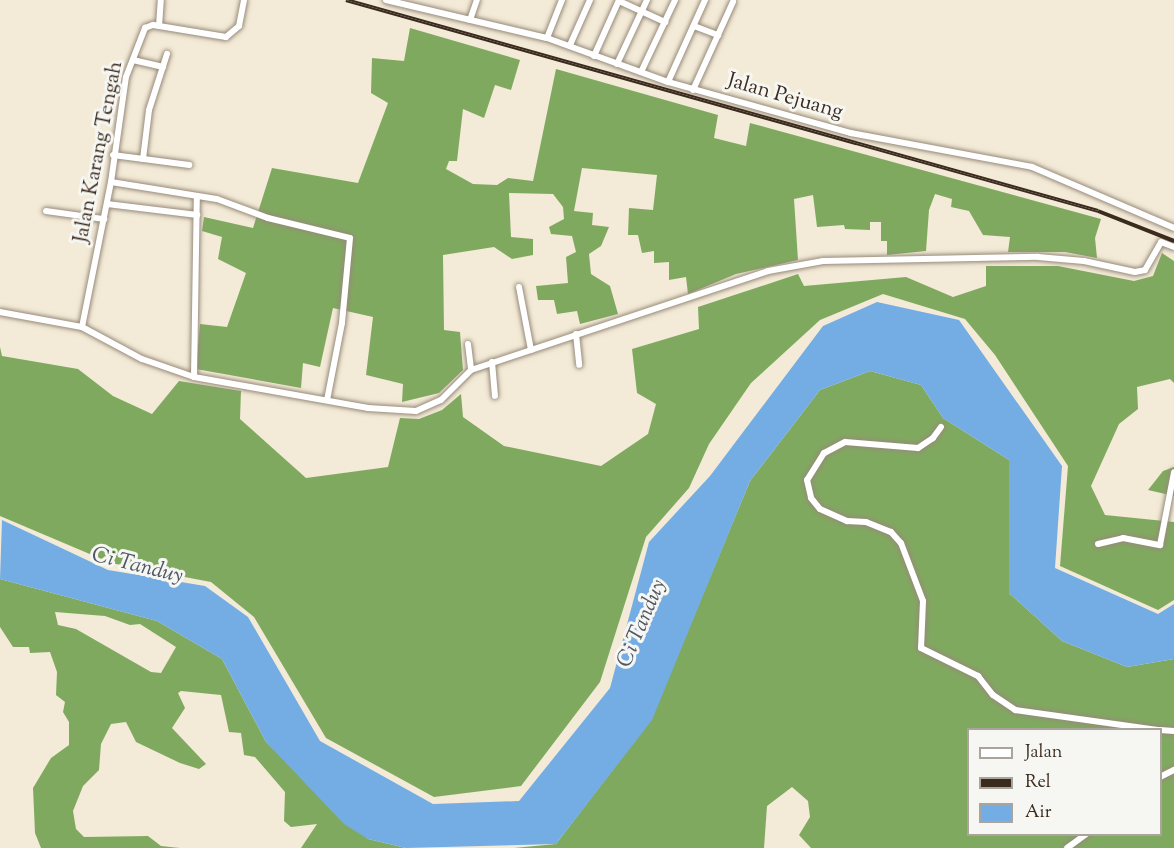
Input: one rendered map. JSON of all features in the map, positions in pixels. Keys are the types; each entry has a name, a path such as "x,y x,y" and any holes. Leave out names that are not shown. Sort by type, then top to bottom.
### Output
{"street":[{"path":"160,0 159,26 226,37 239,26 244,0"},
{"name":"Jalan Pejuang","path":"386,0 546,38 693,90 891,142 1032,167 1174,228"},
{"path":"470,20 477,0"},
{"path":"546,38 562,0"},
{"path":"570,45 590,0"},
{"path":"617,64 647,0"},
{"path":"641,72 675,0"},
{"path":"668,82 705,0"},
{"path":"594,56 619,1 665,21"},
{"path":"693,90 733,2"},
{"name":"Jalan Karang Tengah","path":"82,327 111,182 113,155 133,60 145,28 159,26"},
{"path":"694,26 718,35"},
{"path":"143,159 150,110 167,54"},
{"path":"133,60 163,67"},
{"path":"113,155 189,165"},
{"path":"111,182 197,196 350,238 342,323 327,400"},
{"path":"194,377 197,196"},
{"path":"107,204 197,215"},
{"path":"46,211 104,219"},
{"path":"0,312 82,327 142,359 194,377 368,408 416,411 441,400 471,370 492,362 738,279 809,263 1038,257 1084,261 1135,272 1145,270 1161,242 1174,247"},
{"path":"519,287 531,350"},
{"path":"576,334 579,365"},
{"path":"468,344 471,370"},
{"path":"492,362 495,396"},
{"path":"941,427 933,438 918,448 845,442 824,453 807,480 811,498 820,509 847,521 866,522 891,532 901,543 922,601 921,648 978,676 993,695 1015,710 1145,728"},
{"path":"1098,544 1123,538 1161,545 1172,500 1174,472"},
{"path":"1067,848 1083,836"}],"green space":[{"path":"410,28 520,60 511,90 495,85 484,118 463,109 457,161 449,161 446,169 473,184 497,185 508,178 533,181 556,69 718,115 714,138 746,146 750,123 1101,219 1095,238 1097,258 1065,252 1008,252 1010,237 983,235 969,211 951,207 952,199 935,194 929,210 926,251 887,255 887,241 881,241 881,222 870,222 870,230 845,229 844,225 817,227 813,195 794,199 798,260 736,274 688,294 686,277 669,280 669,262 654,263 654,251 642,253 638,235 628,235 629,208 653,210 657,175 582,168 574,211 593,213 592,225 609,227 601,246 589,254 591,274 610,286 618,314 580,324 577,311 557,314 554,300 538,300 536,286 568,283 566,257 576,252 572,236 551,234 549,227 564,219 563,207 553,194 509,193 511,237 533,239 533,255 512,259 494,247 443,255 444,330 460,332 463,370 439,393 402,402 403,384 366,375 373,317 333,308 320,367 303,363 301,388 196,369 200,324 227,327 246,273 218,259 222,237 202,231 204,217 253,228 272,168 358,183 388,103 371,93 372,58 404,61"},
{"path":"1162,253 1174,261 1174,383 1170,379 1137,387 1138,409 1119,424 1091,486 1105,515 1174,522 1174,600 1158,610 1060,566 1068,466 995,355 965,319 883,294 820,320 751,383 709,444 689,488 646,537 600,682 521,786 434,797 326,738 254,617 211,582 111,563 0,516 0,347 2,356 78,369 113,396 152,414 179,381 241,391 240,419 306,478 388,467 400,418 419,419 442,410 461,394 463,417 504,446 601,466 648,434 656,404 637,393 632,349 699,329 698,307 798,274 804,286 906,277 953,297 986,286 986,266 1058,266 1134,281 1153,276"},
{"path":"870,371 921,385 943,418 1009,460 1009,593 1062,641 1127,667 1174,659 1174,848 811,848 799,835 810,817 808,801 792,787 767,806 764,848 514,848 556,844 651,720 750,481 820,390"},
{"path":"1174,467 1174,496 1148,490 1163,471"},
{"path":"0,579 157,621 222,659 266,742 368,839 406,848 301,848 317,824 291,827 284,821 285,792 255,757 244,755 241,733 229,732 221,695 181,691 178,693 185,708 172,728 206,764 199,769 180,763 136,742 126,722 111,724 101,744 99,770 83,786 73,811 76,829 84,837 148,836 161,846 180,848 41,848 35,833 33,788 51,758 69,745 69,722 63,712 65,702 56,695 57,672 50,652 30,653 29,647 13,647 0,627","holes":["55,612 105,616 130,625 140,624 176,647 161,673 151,672 76,629 58,625"]}],"water":[{"name":"Ci Tanduy","path":"877,302 959,320 1062,466 1055,568 1158,614 1174,604 1174,659 1127,667 1062,641 1009,593 1009,460 943,418 921,385 870,371 820,390 750,481 652,720 556,844 406,848 368,839 344,824 266,742 222,659 157,621 0,579 2,520 108,570 205,586 248,617 320,741 433,804 519,801 610,688 649,542 710,476 823,326"}],"railway":[{"path":"346,0 1098,211 1174,241"}]}
